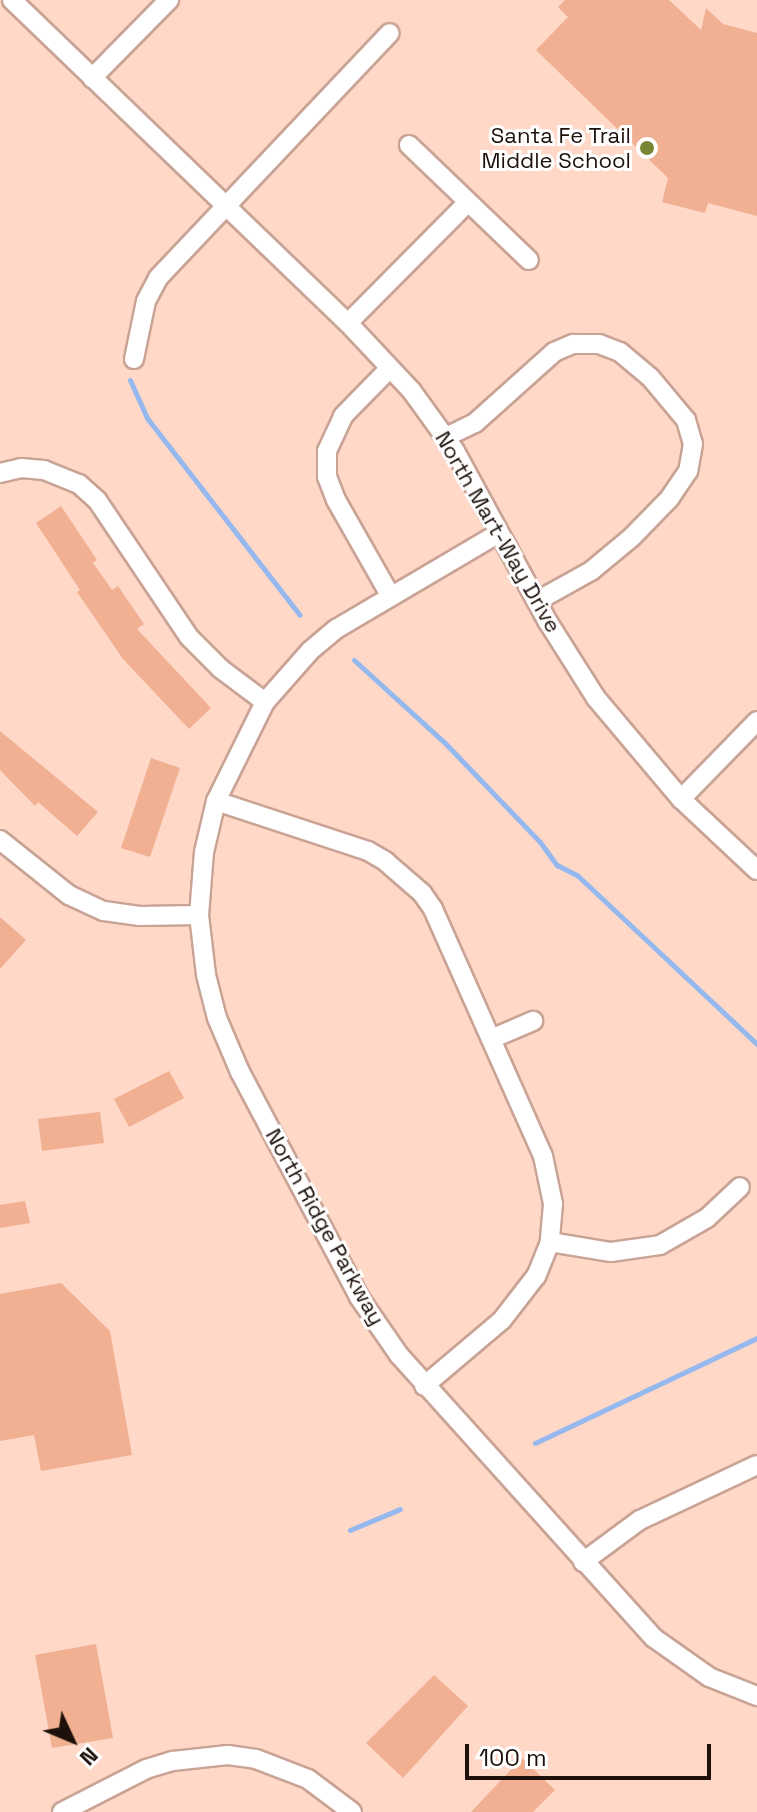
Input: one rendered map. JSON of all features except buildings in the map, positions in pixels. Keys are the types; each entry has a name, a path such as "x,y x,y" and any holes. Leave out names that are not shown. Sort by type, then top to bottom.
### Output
{"street":[{"name":"North Mart-Way Drive","path":"12,0 348,323 390,368 446,437 537,601 596,698 681,799 757,870"},
{"path":"92,78 169,0"},
{"path":"134,359 146,301 158,278 390,33"},
{"path":"409,145 529,260"},
{"path":"348,323 468,202"},
{"path":"446,437 475,423 554,352 573,344 599,344 620,352 650,377 686,420 693,444 688,471 670,498 632,537 591,571 537,601"},
{"path":"390,368 343,416 327,451 327,477 336,500 390,595"},
{"path":"0,473 21,468 44,470 79,484 97,500 189,637 221,669 265,702"},
{"name":"North Ridge Parkway","path":"499,533 390,595 327,636 265,702 216,801 204,852 199,915 210,995 240,1072 359,1297 424,1386 511,1475 583,1562 654,1638 709,1677 757,1696"},
{"path":"681,799 757,721"},
{"path":"216,801 368,851 409,879 433,909 549,1174 553,1204 550,1242 536,1276 521,1300 424,1386"},
{"path":"0,840 69,895 104,911 140,916 199,915"},
{"path":"491,1039 533,1021"},
{"path":"550,1242 611,1252 660,1245 707,1218 740,1187"},
{"path":"583,1562 640,1520 757,1465"},
{"path":"62,1812 146,1769 173,1761 228,1755 256,1759 295,1773 329,1792 352,1812"}],"waterway":[{"path":"130,380 147,418 300,615"},
{"path":"354,660 445,743 540,842 557,865 577,875 757,1044"},
{"path":"535,1443 757,1338"},
{"path":"350,1530 400,1509"}],"place":[{"name":"Santa Fe Trail Middle School","path":"647,148"}]}
